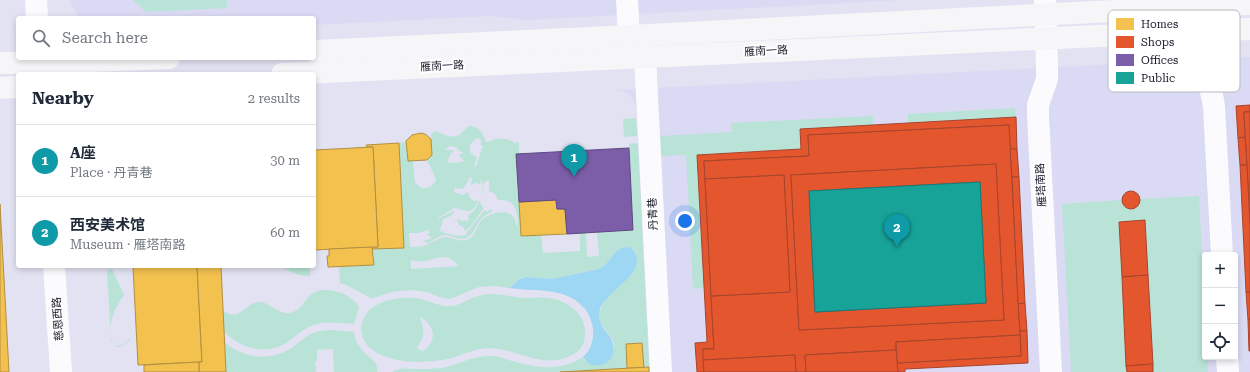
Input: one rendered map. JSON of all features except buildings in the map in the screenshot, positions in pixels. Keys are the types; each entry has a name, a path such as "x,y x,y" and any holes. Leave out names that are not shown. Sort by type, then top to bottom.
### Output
{"main road":[{"name":"雁南一路","path":"316,51 629,36 1045,7 1201,3 1250,4"},
{"name":"雁南一路","path":"1240,30 1250,29"},
{"name":"雁南一路","path":"316,72 1108,36"},
{"path":"0,63 40,65 132,60"},
{"path":"0,88 16,87"}],"street":[{"path":"36,0 37,16"},
{"path":"627,0 629,36"},
{"name":"雁塔南路","path":"1045,7 1048,67 1047,79 1040,99 1038,116 1051,372"},
{"name":"丹青巷","path":"645,57 661,372"},
{"path":"1211,92 1214,107 1222,252"},
{"name":"慈恩西路","path":"54,268 61,372"},
{"path":"1227,360 1228,372"}],"shaded area":[{"path":"70,0 902,0 526,20 491,16 316,25 316,16 79,16"},
{"path":"1250,57 1250,372 649,372 636,108 634,101 623,91 616,90 1108,64 1108,92 1240,92 1240,58"}],"green space":[{"path":"133,0 227,0 227,8 146,12"},
{"path":"1015,108 1016,117 908,123 908,114"},
{"path":"873,116 873,125 800,129 801,149 697,155 704,288 693,289 686,155 661,156 660,136 732,132 731,123"},
{"path":"636,118 637,136 624,137 623,119"},
{"path":"473,126 482,133 486,142 500,138 507,139 514,143 519,142 519,154 517,154 521,236 541,235 543,253 580,251 580,233 586,233 587,257 599,256 597,232 633,230 629,144 638,143 649,367 644,368 642,343 626,344 627,368 560,372 392,372 401,369 441,368 485,356 496,356 540,367 557,367 566,365 583,357 587,362 597,364 608,360 614,351 612,339 601,324 599,315 607,298 636,266 636,255 627,247 618,250 607,263 599,269 552,279 526,277 518,280 510,288 495,286 479,287 450,299 439,297 427,292 410,290 391,292 371,298 340,283 339,267 374,265 374,254 372,254 372,249 404,248 399,143 407,142 408,161 413,161 415,182 421,188 426,188 432,185 436,179 427,160 432,155 431,134 436,131 448,136 459,135 465,129","holes":["480,138 480,140 482,140 480,145 483,145 476,167 474,166 477,158 472,153 471,154 469,146 475,139","450,146 456,147 459,150 457,150 464,153 458,155 464,161 456,163 447,162 451,153 455,150 445,150","470,177 472,178 471,186 475,183 480,184 481,180 482,189 485,182 489,180 489,191 495,194 498,200 509,201 514,206 518,225 516,225 515,219 512,215 502,212 491,214 482,220 474,234 467,240 443,237 424,246 410,247 409,233 419,233 428,230 430,233 427,234 432,238 423,241 428,243 443,235 460,239 466,238 473,233 482,218 492,212 491,209 487,212 485,210 467,234 461,236 439,231 441,230 440,228 443,219 451,216 455,211 438,218 454,208 468,211 474,209 476,206 478,201 471,199 468,192 463,195 454,192 454,188 464,188","441,257 450,258 459,266 411,269 411,260 422,262"]},
{"path":"1199,196 1202,254 1202,360 1207,360 1208,372 1153,372 1145,220 1119,222 1127,372 1071,372 1062,204 1121,200 1124,207 1131,209 1138,206 1140,199"},
{"path":"480,200 481,205 484,208 465,231 463,227 459,225 456,218 462,221 469,220 468,215 474,211"},
{"path":"284,268 310,268 310,276 294,273"},
{"path":"112,269 124,295 114,313 110,331 107,270"},
{"path":"321,290 331,290 342,293 356,302 359,307 354,324 331,322 312,325 304,329 286,343 269,349 245,346 224,332 223,311 234,315 238,314 253,303 263,302 284,313 293,312 300,307 311,294"},
{"path":"487,294 526,298 550,298 569,305 579,315 585,327 582,346 572,355 562,359 552,360 541,360 500,349 485,348 452,358 420,362 396,360 385,357 368,346 364,340 361,330 363,320 367,313 372,308 388,300 413,298 443,306 453,306 474,297","holes":["420,317 429,324 433,333 433,338 428,347 423,351 419,350 417,347 423,336"]},
{"path":"334,330 354,332 359,346 364,353 375,362 377,372 334,372 333,349 317,350 317,361 315,361 316,372 226,372 225,343 247,355 263,357 272,356 288,350 313,333"}],"water":[{"path":"627,247 631,248 636,256 636,264 633,272 611,294 600,309 599,316 601,323 612,341 614,349 610,360 602,365 589,364 583,357 591,344 593,329 588,314 577,302 560,293 510,288 518,280 526,277 552,279 599,269 607,263 618,250"}],"place":[{"name":"A座","path":"574,177"},
{"name":"西安美术馆","path":"897,247"}]}
